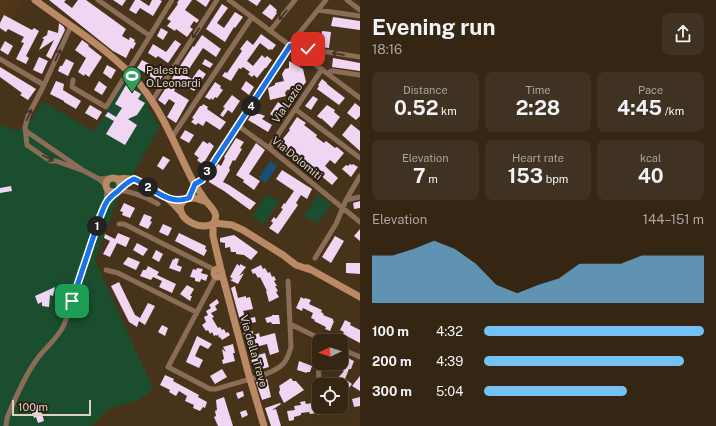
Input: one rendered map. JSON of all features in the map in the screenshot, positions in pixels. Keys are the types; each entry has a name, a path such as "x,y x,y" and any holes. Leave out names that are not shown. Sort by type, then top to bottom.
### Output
{"main road":[{"path":"36,0 112,57 142,87 172,137 195,184 215,212 232,225 243,230 296,265 311,270 360,297"},
{"path":"43,0 48,8"},
{"path":"134,179 118,190 108,191 106,187 106,182 110,178 134,179 171,200 186,219 201,227 213,236"},
{"path":"118,179 121,184 118,190"},
{"path":"180,211 182,202 187,199 195,184"},
{"path":"171,200 200,199 207,202"},
{"path":"215,212 216,219 213,236 218,258 218,273"},
{"path":"201,227 214,224 232,225"},
{"path":"213,236 220,228 232,225"},
{"name":"Via della Trave","path":"218,273 223,282 264,426"}],"street":[{"path":"98,0 150,36"},
{"path":"73,80 72,87 106,107 172,0"},
{"path":"152,102 217,0"},
{"path":"229,0 360,98"},
{"path":"270,31 295,0"},
{"path":"195,184 202,180 292,42 326,0"},
{"path":"347,0 354,2 360,10"},
{"path":"318,10 360,16"},
{"path":"172,137 252,17"},
{"path":"71,26 28,116 25,127 27,145 50,161 56,161 84,171"},
{"path":"301,54 306,50 316,50 360,57"},
{"path":"0,59 44,85"},
{"name":"Via Lazio","path":"269,148 322,69"},
{"path":"328,74 331,71 334,71 360,75"},
{"path":"295,108 360,158"},
{"name":"Via Dolomiti","path":"238,125 269,148 360,222"},
{"path":"6,426 7,418 15,400 35,361 59,335 64,325 106,203 106,187 99,179 84,171 26,131"},
{"path":"315,258 336,224 342,208 360,176"},
{"path":"99,179 110,178"},
{"path":"106,203 118,190 130,192 158,204"},
{"path":"346,200 360,198"},
{"path":"119,224 124,224 218,273 168,367 210,389 216,389 271,372 284,363 291,347 288,281"},
{"path":"106,270 118,273 196,312"},
{"path":"290,324 312,335"},
{"path":"348,352 360,358"}],"shaded area":[{"path":"0,0 22,2 5,33 0,30"}],"green space":[{"path":"126,79 130,80 142,94 149,104 147,107 160,127 116,203 95,260 153,389 139,400 109,409 91,426 0,426 0,124 17,131 31,121 42,101 94,132"},
{"path":"267,194 279,202 264,224 252,216"},
{"path":"318,195 331,204 317,224 304,216"}],"water":[{"path":"270,161 277,166 266,183 259,178"}],"building":[{"path":"49,0 66,0 64,2 72,8 78,0 86,0 126,29 122,36 129,40 130,37 135,40 134,42 136,43 133,49 131,48 126,58 113,51"},
{"path":"113,0 126,0 122,6"},
{"path":"135,0 140,0 149,6 152,0 162,1 153,16 140,8 136,14 129,10"},
{"path":"179,0 192,0 185,10 199,20 197,23 194,21 190,27 193,29 187,37 176,29 175,31 167,26 171,21 167,19 178,4 177,3"},
{"path":"196,0 210,0 206,7"},
{"path":"248,0 261,0 257,6"},
{"path":"222,4 228,8 217,23 224,28 235,12 243,17 235,28 234,27 225,42 206,29"},
{"path":"270,4 277,10 277,13 272,20 262,13"},
{"path":"4,15 32,30 34,28 39,31 26,56 29,58 26,64 16,59 24,43 21,42 24,37 8,29 6,32 0,28 0,23"},
{"path":"333,17 360,21 360,30 331,26"},
{"path":"59,23 65,30 51,59 46,56 54,40 39,50 44,39 42,38 47,35 48,30 58,33"},
{"path":"161,28 168,32 163,40 157,36"},
{"path":"322,31 331,32 329,48 320,47"},
{"path":"261,34 276,45 272,50 269,50 260,43 247,61 253,66 262,55 265,58 267,56 272,60 257,78 254,75 252,77 248,74 250,72 243,67 241,69 239,68 231,81 222,76 225,72 227,73 242,51 240,49 247,40 253,45"},
{"path":"202,35 221,49 216,57 203,48 185,75 192,79 199,69 206,74 194,91 179,82 174,91 189,100 176,123 167,117 175,103 169,99 165,105 158,100 193,46 194,47"},
{"path":"82,40 102,57 89,77 78,72 86,58 75,50"},
{"path":"175,40 181,44 168,63 158,56 156,58 148,53 153,44 166,52"},
{"path":"5,41 13,46 8,55 0,50"},
{"path":"39,57 48,61 42,74 33,70"},
{"path":"333,58 360,63 360,71 332,67"},
{"path":"66,59 74,63 68,76 58,71"},
{"path":"205,59 213,64 210,68 202,64"},
{"path":"142,60 151,65 149,67 163,75 158,84 149,78 151,76 137,68"},
{"path":"289,61 303,69 306,82 302,87 287,90 285,93 286,96 270,100 268,88 275,85 275,83 284,81 282,74 285,69 289,68"},
{"path":"107,65 116,70 111,79 103,73"},
{"path":"0,67 36,89 28,100 20,95 22,93 0,77"},
{"path":"322,79 345,98 339,105 317,89"},
{"path":"56,81 64,84 63,90 81,101 76,109 50,94"},
{"path":"99,81 107,87 102,95 94,90"},
{"path":"246,81 254,87 249,95 241,89"},
{"path":"215,82 221,86 220,88 223,90 217,98 215,97 213,100 211,98 210,100 205,97"},
{"path":"126,85 141,94 138,99 145,103 137,115 128,119 137,125 125,145 106,134 114,121 105,116 108,112 116,117 122,108 115,104"},
{"path":"232,95 240,101 232,113 228,110 223,117 220,115 225,108 223,107"},
{"path":"313,96 318,99 311,110 305,106"},
{"path":"278,102 286,108 278,119 270,114"},
{"path":"355,103 360,107 360,116 356,120 347,113"},
{"path":"203,104 208,107 207,109 226,122 220,130 206,121 203,126 198,123 196,125 191,122 200,106"},
{"path":"90,105 102,112 97,120 85,113"},
{"path":"327,105 335,110 334,112 340,117 332,128 317,116"},
{"path":"252,114 260,114 265,116 262,119 272,125 268,132 248,120"},
{"path":"297,117 306,123 304,125 317,135 316,137 324,143 326,141 335,148 337,147 344,153 335,164 330,160 325,166 338,178 332,185 319,174 318,176 308,168 310,165 291,148 287,153 280,148 284,142 282,140 290,130 289,129"},
{"path":"351,124 360,131 360,151 342,135"},
{"path":"185,130 194,135 189,143 180,138"},
{"path":"236,138 244,142 240,148 242,149 235,161 233,160 229,168 230,170 223,182 256,203 250,210 209,182 210,178 208,178 218,164 221,166 225,158 224,157"},
{"path":"203,141 208,144 209,142 214,146 202,164 197,160 199,158 194,154"},
{"path":"256,143 265,150 249,174 260,181 254,190 243,182 244,180 236,175"},
{"path":"163,156 170,160 163,170 157,166"},
{"path":"350,164 358,167 351,177 342,169 346,165 348,166"},
{"path":"282,170 312,189 307,199 301,195 296,203 298,205 278,234 269,228 273,223 271,221 274,217 276,219 283,209 281,208 284,203 285,204 294,191 276,179"},
{"path":"11,186 12,191 0,193 0,188"},
{"path":"360,201 360,208 354,209 353,203"},
{"path":"124,203 135,208 130,218 122,215 123,212 120,211"},
{"path":"144,214 152,217 150,221 152,222 148,229 139,225"},
{"path":"163,224 172,228 168,236 159,232"},
{"path":"360,229 360,241 354,236"},
{"path":"118,233 130,238 126,247 117,243 110,257 103,254 110,241 104,238 105,234 115,239"},
{"path":"179,233 206,246 205,249 207,250 204,256 175,241"},
{"path":"234,235 258,252 251,260 244,255 231,252 230,247 225,248 225,243 220,242 220,238"},
{"path":"335,236 344,241 331,263 322,257"},
{"path":"137,243 148,249 143,256 133,250"},
{"path":"156,250 163,254 159,262 152,258"},
{"path":"128,257 140,262 136,270 123,264"},
{"path":"175,258 179,259 177,265 182,267 180,272 169,268 173,259 174,260"},
{"path":"346,263 360,263 360,274 346,273"},
{"path":"237,264 246,267 239,276 244,273 238,284 230,280 233,279 230,277"},
{"path":"261,265 268,273 270,272 272,277 274,276 276,280 274,281 278,291 276,292 279,297 269,302 267,291 260,277 258,278 251,270"},
{"path":"148,266 159,272 157,275 176,284 172,293 159,287 162,281 153,277 151,280 140,276 143,270 146,270"},
{"path":"197,268 203,269 201,273 208,275 206,281 201,279 200,282 195,281 195,278 190,277 193,269 196,270"},
{"path":"119,282 135,315 140,318 148,303 155,306 145,325 139,321 137,327 129,322 111,286"},
{"path":"187,285 194,289 190,296 192,296 190,301 180,294"},
{"path":"235,286 238,298 246,296 246,298 250,297 253,309 243,311 246,319 255,317 256,322 247,324 250,332 253,331 253,335 259,333 260,337 275,333 279,352 270,355 267,344 256,347 258,355 265,353 269,367 254,371 247,341 246,342 231,288"},
{"path":"55,287 53,296 50,295 49,307 42,306 42,302 38,304 35,296"},
{"path":"301,297 311,300 309,304 322,310 321,312 324,314 323,315 333,319 334,321 330,331 311,318 313,313 303,308 302,311 296,308"},
{"path":"217,299 219,303 215,306 217,310 211,313 214,317 212,318 218,328 220,327 222,330 224,329 226,333 228,332 230,335 222,340 220,337 219,338 218,334 217,336 214,336 212,332 210,334 208,330 206,331 202,325 206,322 204,317 208,315 206,311 211,308 209,305"},
{"path":"272,315 279,315 280,324 272,324 271,322 267,323 265,318"},
{"path":"345,320 351,323 350,325 360,330 360,343 348,337 348,334 343,334 344,332 340,330"},
{"path":"162,325 168,328 165,336 158,332"},
{"path":"197,336 212,344 208,349 200,345 195,356 203,360 199,368 186,362"},
{"path":"233,344 235,361 223,364 222,360 224,359 222,349 226,352 223,347"},
{"path":"348,358 354,361 345,378 338,378 344,371 342,370 348,370"},
{"path":"299,361 312,366 310,372 307,373 297,370"},
{"path":"222,369 227,377 215,384 210,376"},
{"path":"165,375 199,395 198,397 207,402 205,408 203,407 200,411 193,408 194,405 185,401 187,396 179,391 176,396 169,392 170,390 160,385"},
{"path":"360,376 360,391 352,386"},
{"path":"291,378 304,390 284,403 279,393 279,386"},
{"path":"267,379 271,397 262,400 256,382"},
{"path":"348,381 352,384 348,389"},
{"path":"243,391 244,396 238,399 236,393"},
{"path":"224,397 233,426 218,426 214,417 216,416 215,411 217,410 216,400"},
{"path":"360,397 360,406 354,407 352,399"},
{"path":"305,401 306,404 312,403 312,414 310,414 309,412 301,413 301,415 294,417 294,420 289,421 287,411 295,410 294,406 301,405 300,402"},
{"path":"280,403 281,404 272,410 276,409 281,426 271,426 265,408"},
{"path":"41,404 44,421 38,423 36,417 34,418 32,413 36,412 34,406"},
{"path":"246,410 248,415 242,418 240,412"}],"place":[{"name":"Palestra O.Leonardi","path":"132,93"}],"route":[{"path":"72,301 100,217 106,203 114,192 117,192 121,187 134,179 171,200 189,198 195,184 202,180 290,46 301,54 308,49"}]}
